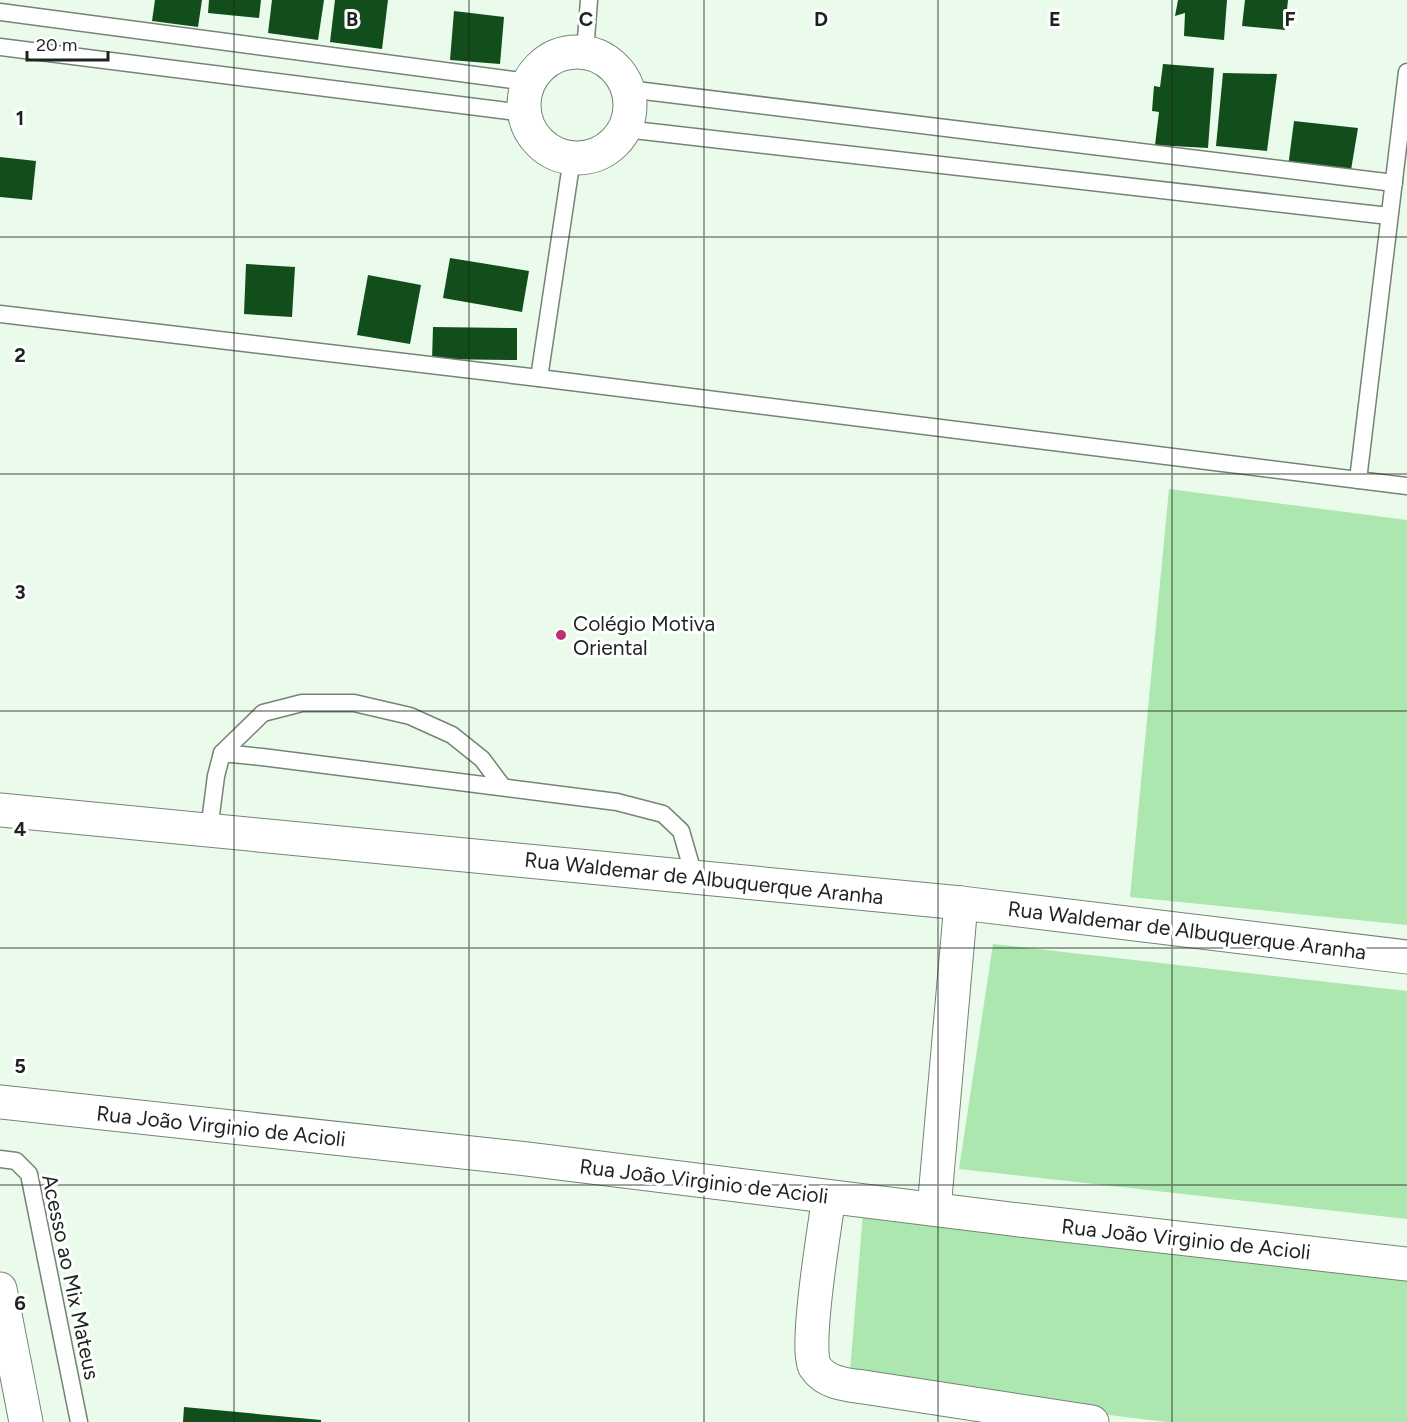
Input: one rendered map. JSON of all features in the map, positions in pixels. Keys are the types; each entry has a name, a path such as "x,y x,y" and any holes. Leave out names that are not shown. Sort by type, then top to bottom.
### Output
{"street":[{"path":"568,52 585,52 599,56 612,64 628,89 630,109 625,129 608,148 597,154 585,158 572,158 554,153 540,143 530,129 526,98 538,68 551,58 568,52"},
{"name":"Rua Waldemar de Albuquerque Aranha","path":"0,810 961,903 1407,957"},
{"path":"934,1209 961,903"},
{"name":"Rua João Virginio de Acioli","path":"0,1102 527,1159 829,1197 1407,1264"},
{"path":"829,1197 811,1351 814,1366 824,1376 847,1384 1092,1422"},
{"path":"0,1289 26,1422"}],"lane":[{"path":"585,52 589,0"},
{"path":"0,12 526,98"},
{"path":"0,46 526,98"},
{"path":"1358,480 1407,72"},
{"path":"628,89 1394,183"},
{"path":"625,129 1389,216"},
{"path":"539,378 572,158"},
{"path":"0,314 539,378 1407,486"},
{"path":"209,830 216,777 222,753 263,713 302,703 354,703 410,716 452,735 482,759 503,788"},
{"path":"222,753 617,802 663,814 681,831 692,877"},
{"name":"Acesso ao Mix Mateus","path":"0,1159 16,1161 29,1174 80,1422"}],"green space":[{"path":"1169,489 1407,520 1407,925 1130,897"},
{"path":"993,944 1407,991 1407,1219 959,1169"},
{"path":"863,1213 1407,1272 1407,1422 1166,1422 849,1383"}],"building":[{"path":"155,0 202,0 198,27 152,21"},
{"path":"209,0 261,0 259,18 208,13"},
{"path":"272,0 324,0 318,40 268,33"},
{"path":"335,0 388,0 382,49 330,42"},
{"path":"1178,0 1227,0 1224,40 1184,36 1185,13 1175,16"},
{"path":"1245,0 1288,0 1285,30 1242,26"},
{"path":"454,11 504,17 500,64 450,60"},
{"path":"1163,64 1214,68 1208,148 1155,145 1159,112 1152,111 1154,86 1160,87"},
{"path":"1223,73 1277,74 1267,151 1216,146"},
{"path":"1294,121 1358,128 1350,176 1288,167"},
{"path":"0,157 36,161 32,200 0,197"},
{"path":"450,258 529,271 522,312 443,298"},
{"path":"246,264 295,267 292,317 244,314"},
{"path":"368,275 421,285 410,344 357,335"},
{"path":"433,327 517,328 517,360 432,359"},
{"path":"184,1407 321,1420 321,1422 183,1422"}],"place":[{"name":"Colégio Motiva Oriental","path":"561,635"}]}
